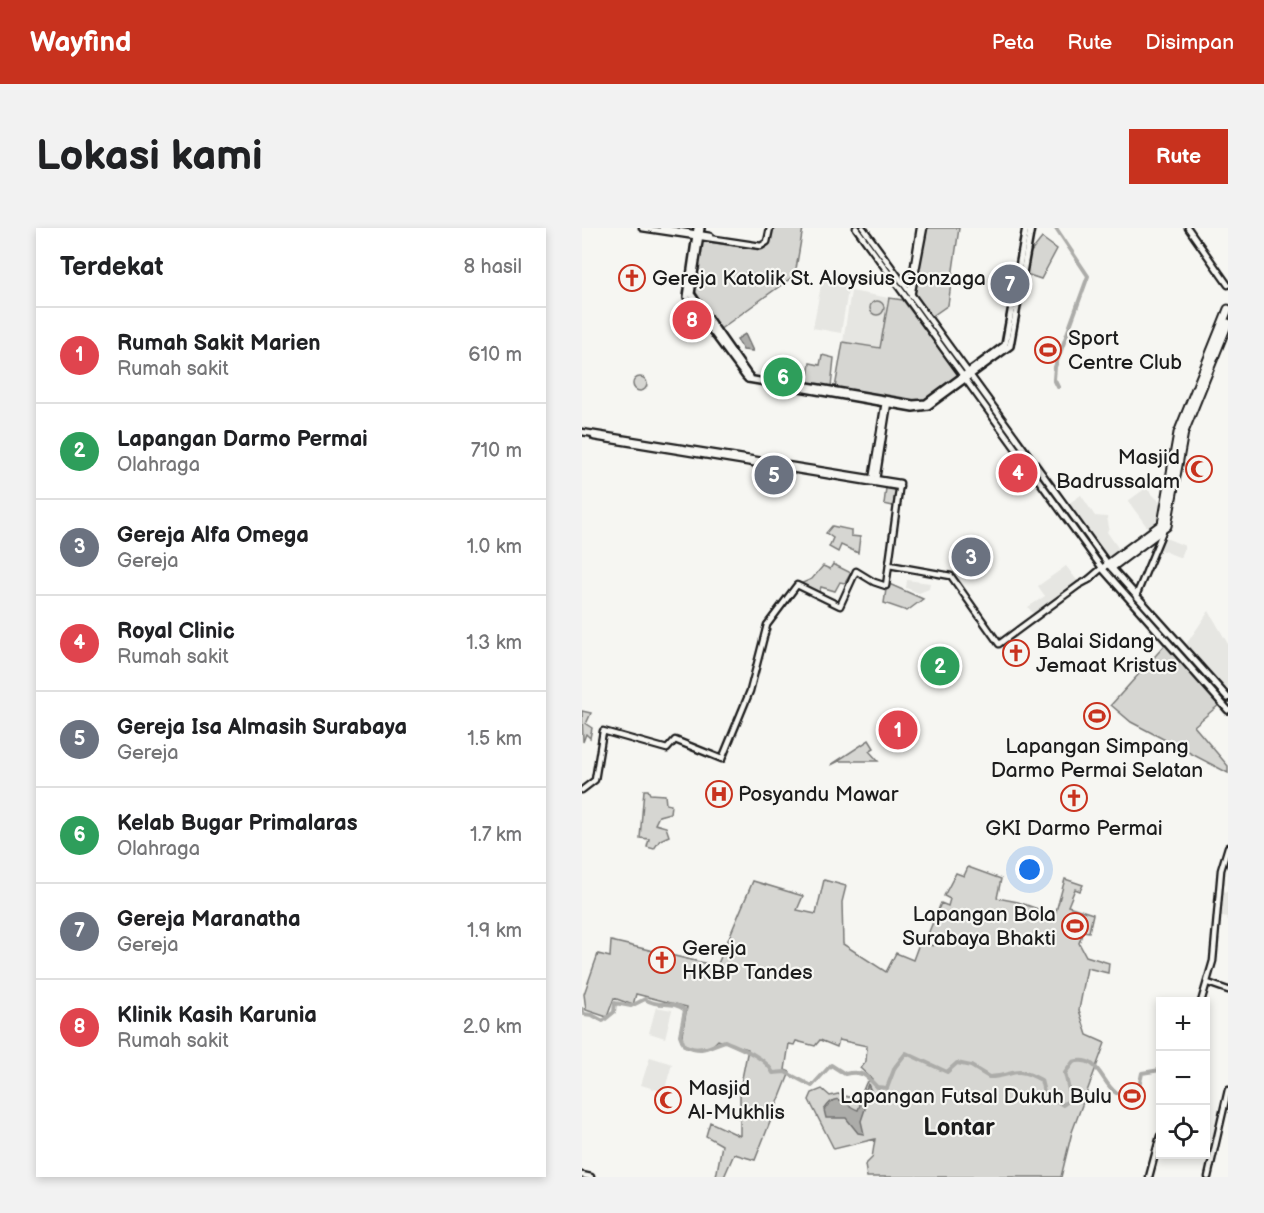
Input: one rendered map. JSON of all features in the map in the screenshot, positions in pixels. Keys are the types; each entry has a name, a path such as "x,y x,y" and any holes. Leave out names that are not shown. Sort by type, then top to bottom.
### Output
{"main road":[{"path":"698,233 687,297 748,377 923,408 1005,345 1029,228"},
{"path":"1107,568 1161,524 1184,432 1226,324 1228,309"},
{"path":"1107,568 1163,531 1169,522 1177,457"},
{"path":"1107,568 1136,596 1228,698"},
{"path":"1107,568 1228,710"},
{"path":"1169,643 1175,639"},
{"path":"1180,656 1181,652 1186,651"}],"street":[{"path":"642,228 698,233"},
{"path":"662,228 764,245 770,228"},
{"path":"856,228 867,238 909,295 1052,500 1107,568"},
{"path":"863,228 867,238"},
{"path":"909,295 922,228"},
{"path":"909,295 922,228"},
{"path":"1188,228 1228,285"},
{"path":"897,279 912,280"},
{"path":"966,376 1058,496 1107,568"},
{"path":"874,481 887,402"},
{"path":"582,434 900,485 886,586 856,572 840,606 797,585 767,625 750,691 722,759 675,740 668,749 603,731 595,779 582,790"},
{"path":"1052,500 1058,496"},
{"path":"1136,596 1163,531"},
{"path":"889,565 951,576 999,644 1107,568"},
{"path":"1203,997 1214,957 1221,870 1228,847"},
{"path":"1208,982 1228,989"},
{"path":"1208,1177 1228,1090"},
{"path":"1149,1177 1156,1153"},
{"path":"582,1175 591,1177"}],"shaded area":[{"path":"772,228 803,228 795,275 719,330 695,291 702,241 760,250 770,243"},
{"path":"926,228 959,228 948,305 931,317 915,297"},
{"path":"1042,238 1057,249 1041,279 1023,273 1027,257"},
{"path":"822,280 849,284 841,333 813,328"},
{"path":"851,291 889,298 880,349 843,342"},
{"path":"889,298 903,300 959,376 925,401 915,403 835,388 843,342 880,348"},
{"path":"877,301 882,303 884,308 882,313 877,315 872,313 870,308 872,303"},
{"path":"745,334 753,351 743,350 737,339"},
{"path":"822,355 834,358 831,387 807,384 810,363 820,365"},
{"path":"640,377 645,379 647,384 645,389 640,391 635,389 633,384 635,379"},
{"path":"886,488 896,489 893,506 884,504"},
{"path":"1146,488 1163,505 1159,524 1150,531 1128,501"},
{"path":"1081,495 1095,516 1107,517 1109,527 1107,532 1121,552 1107,562 1065,506"},
{"path":"832,526 851,530 851,536 860,537 858,553 841,545 838,552 829,547 833,538 826,533"},
{"path":"1163,537 1185,546 1181,558 1159,549"},
{"path":"833,564 851,573 845,583 840,582 835,591 821,587 819,593 800,584 812,579 823,566 830,569"},
{"path":"1066,566 1079,583 1035,616 1028,607 1045,596 1038,586"},
{"path":"907,580 930,583 929,589 919,593 906,588"},
{"path":"887,583 923,599 907,611 884,603"},
{"path":"1209,611 1228,644 1228,695 1185,646"},
{"path":"1165,645 1220,704 1194,726 1228,766 1228,773 1131,722 1111,705"},
{"path":"582,711 591,713 586,724 592,728 590,738 586,734 583,742"},
{"path":"869,740 874,748 869,751 878,761 839,761 831,765"},
{"path":"644,790 648,790 650,794 665,795 666,804 671,805 670,813 659,816 655,824 666,827 669,836 660,840 654,849 647,847 649,839 640,838"},
{"path":"968,867 1001,879 997,898 1018,902 1055,915 1065,879 1083,885 1080,891 1075,889 1068,906 1093,914 1089,932 1083,931 1079,943 1086,956 1109,963 1108,973 1087,968 1079,1010 1087,1035 1105,1043 1072,1132 1061,1177 867,1177 865,1165 872,1158 875,1139 834,1149 809,1100 812,1093 822,1089 830,1096 838,1094 859,1100 866,1083 872,1079 860,1068 866,1061 867,1046 839,1040 837,1047 820,1040 815,1046 796,1041 794,1045 789,1044 785,1070 790,1072 755,1160 734,1154 724,1177 716,1177 722,1145 706,1136 710,1122 740,1136 740,1088 748,1049 718,1040 711,1047 687,1048 681,1040 687,1007 636,994 633,1005 614,998 607,1017 586,1010 584,994 598,954 610,957 611,941 717,966 753,881 803,896 797,910 816,914 824,880 846,886 842,902 843,944 886,972 896,953 913,960 920,941 933,946 936,937 928,934 941,903 948,906 950,899 944,896 956,873 964,876"},
{"path":"1222,891 1228,892 1228,921 1227,917 1218,915"},
{"path":"656,1007 672,1010 665,1038 649,1033"},
{"path":"650,1057 672,1064 664,1092 641,1085"},
{"path":"868,1084 871,1091 861,1121 864,1134 858,1133 846,1118 826,1118 824,1110 833,1100 837,1099 858,1110"}],"waterway":[{"path":"1056,228 1088,276 1055,367 1054,379 1058,387"},
{"path":"582,1009 584,1014 592,1015 603,1021 614,1012 615,1003 631,1006 645,999 655,1003 676,1005 685,1010 680,1035 684,1045 702,1049 725,1041 759,1058 770,1067 773,1073 785,1072 812,1086 831,1065 845,1074 863,1074 877,1087 887,1088 895,1067 906,1053 947,1072 957,1063 971,1066 989,1077 1014,1072 1032,1075 1041,1080 1044,1092 1063,1105 1071,1099 1065,1073 1073,1062 1088,1062 1094,1066 1116,1093 1138,1092 1142,1073 1156,1071"}],"place":[{"name":"Gereja Katolik St. Aloysius Gonzaga","path":"632,278"},
{"name":"Gereja Maranatha","path":"1010,284"},
{"name":"Klinik Kasih Karunia","path":"692,320"},
{"name":"Sport Centre Club","path":"1048,350"},
{"name":"Kelab Bugar Primalaras","path":"783,377"},
{"name":"Masjid Badrussalam","path":"1199,469"},
{"name":"Royal Clinic","path":"1018,473"},
{"name":"Gereja Isa Almasih Surabaya","path":"774,475"},
{"name":"Gereja Alfa Omega","path":"971,557"},
{"name":"Balai Sidang Jemaat Kristus","path":"1016,653"},
{"name":"Lapangan Darmo Permai","path":"940,666"},
{"name":"Lapangan Simpang Darmo Permai Selatan","path":"1097,716"},
{"name":"Rumah Sakit Marien","path":"898,730"},
{"name":"Posyandu Mawar","path":"719,794"},
{"name":"GKI Darmo Permai","path":"1074,798"},
{"name":"Lapangan Bola Surabaya Bhakti","path":"1075,926"},
{"name":"Gereja HKBP Tandes","path":"662,960"},
{"name":"Lapangan Futsal Dukuh Bulu","path":"1132,1096"},
{"name":"Masjid Al-Mukhlis","path":"668,1100"}],"district":[{"name":"Lontar","path":"959,1127"}]}
